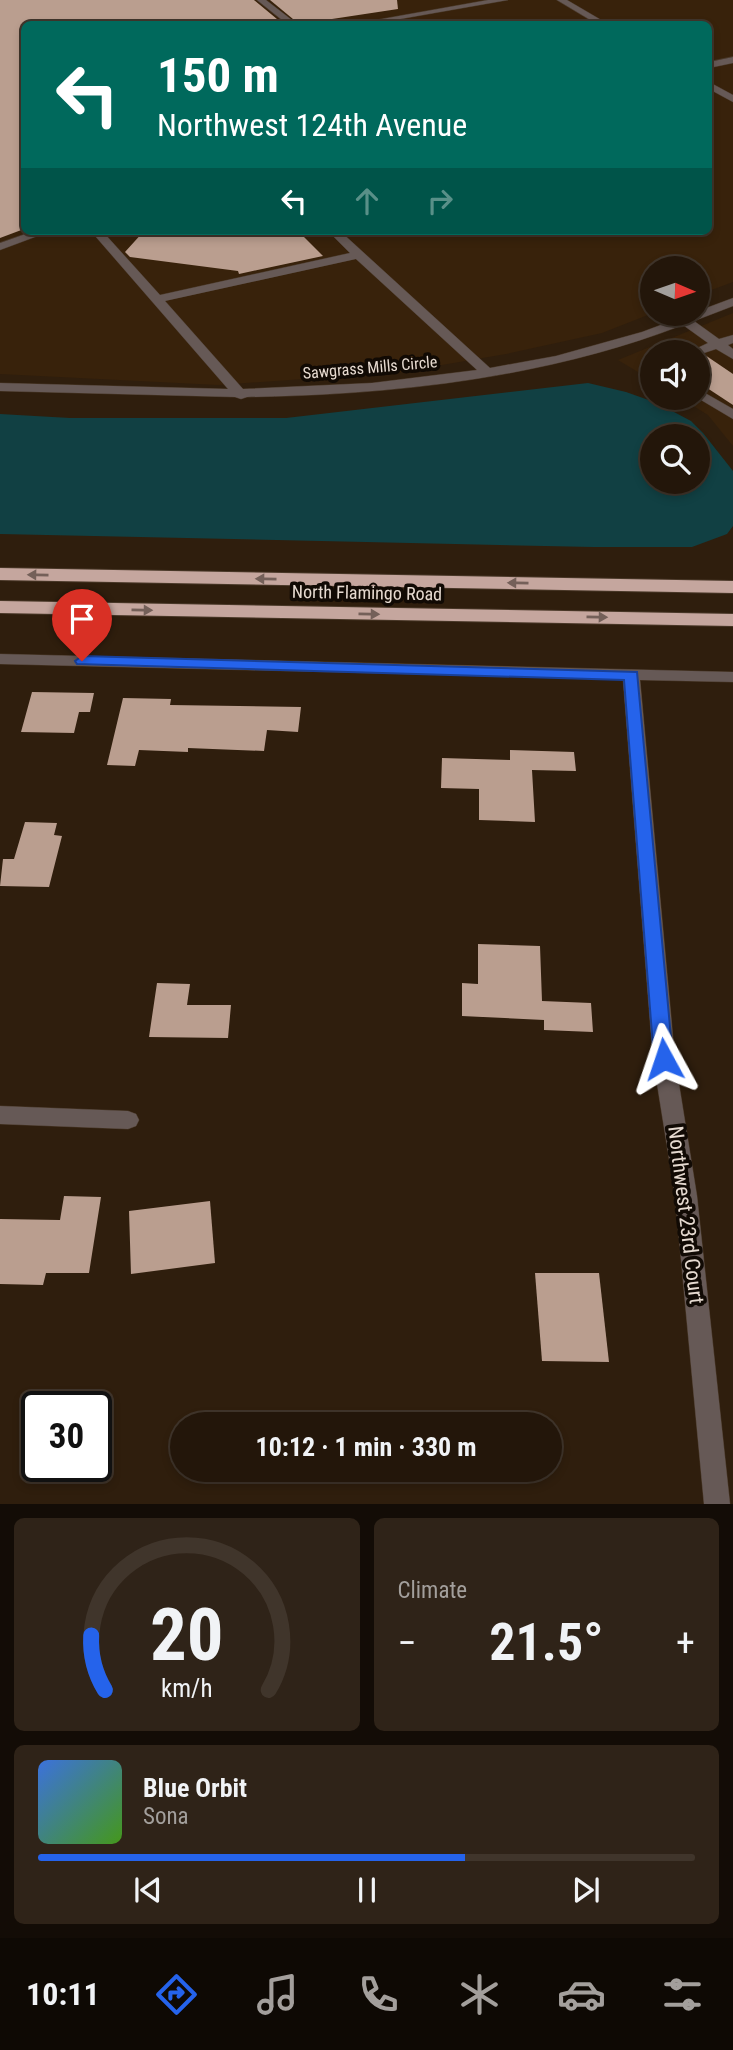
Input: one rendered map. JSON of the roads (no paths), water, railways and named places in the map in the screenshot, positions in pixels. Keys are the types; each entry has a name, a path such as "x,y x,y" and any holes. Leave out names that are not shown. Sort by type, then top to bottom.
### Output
{"highway":[{"name":"North Flamingo Road","path":"0,574 733,587"},
{"name":"North Flamingo Road","path":"0,607 733,620"}],"street":[{"path":"261,0 288,21"},
{"path":"377,21 504,0"},
{"path":"561,0 598,21"},
{"path":"712,64 733,60"},
{"path":"712,87 733,99"},
{"path":"0,247 34,235"},
{"path":"100,235 241,395"},
{"path":"338,235 487,372"},
{"path":"157,299 358,255"},
{"name":"Sawgrass Mills Circle","path":"710,312 733,302"},
{"name":"Sawgrass Mills Circle","path":"0,387 129,394 241,395 357,388 487,372 565,356 673,326"},
{"path":"692,326 733,355"},
{"path":"710,347 733,339"},
{"path":"710,401 733,415"},
{"path":"0,659 733,677"},
{"name":"Northwest 23rd Court","path":"631,676 664,1059 686,1196 717,1504"},
{"path":"0,1115 128,1120"}],"water":[{"path":"588,383 640,397 640,410 670,410 691,421 694,424 640,424 640,494 710,494 710,442 733,471 733,526 727,534 692,547 0,534 0,414 70,418 286,418"}]}
